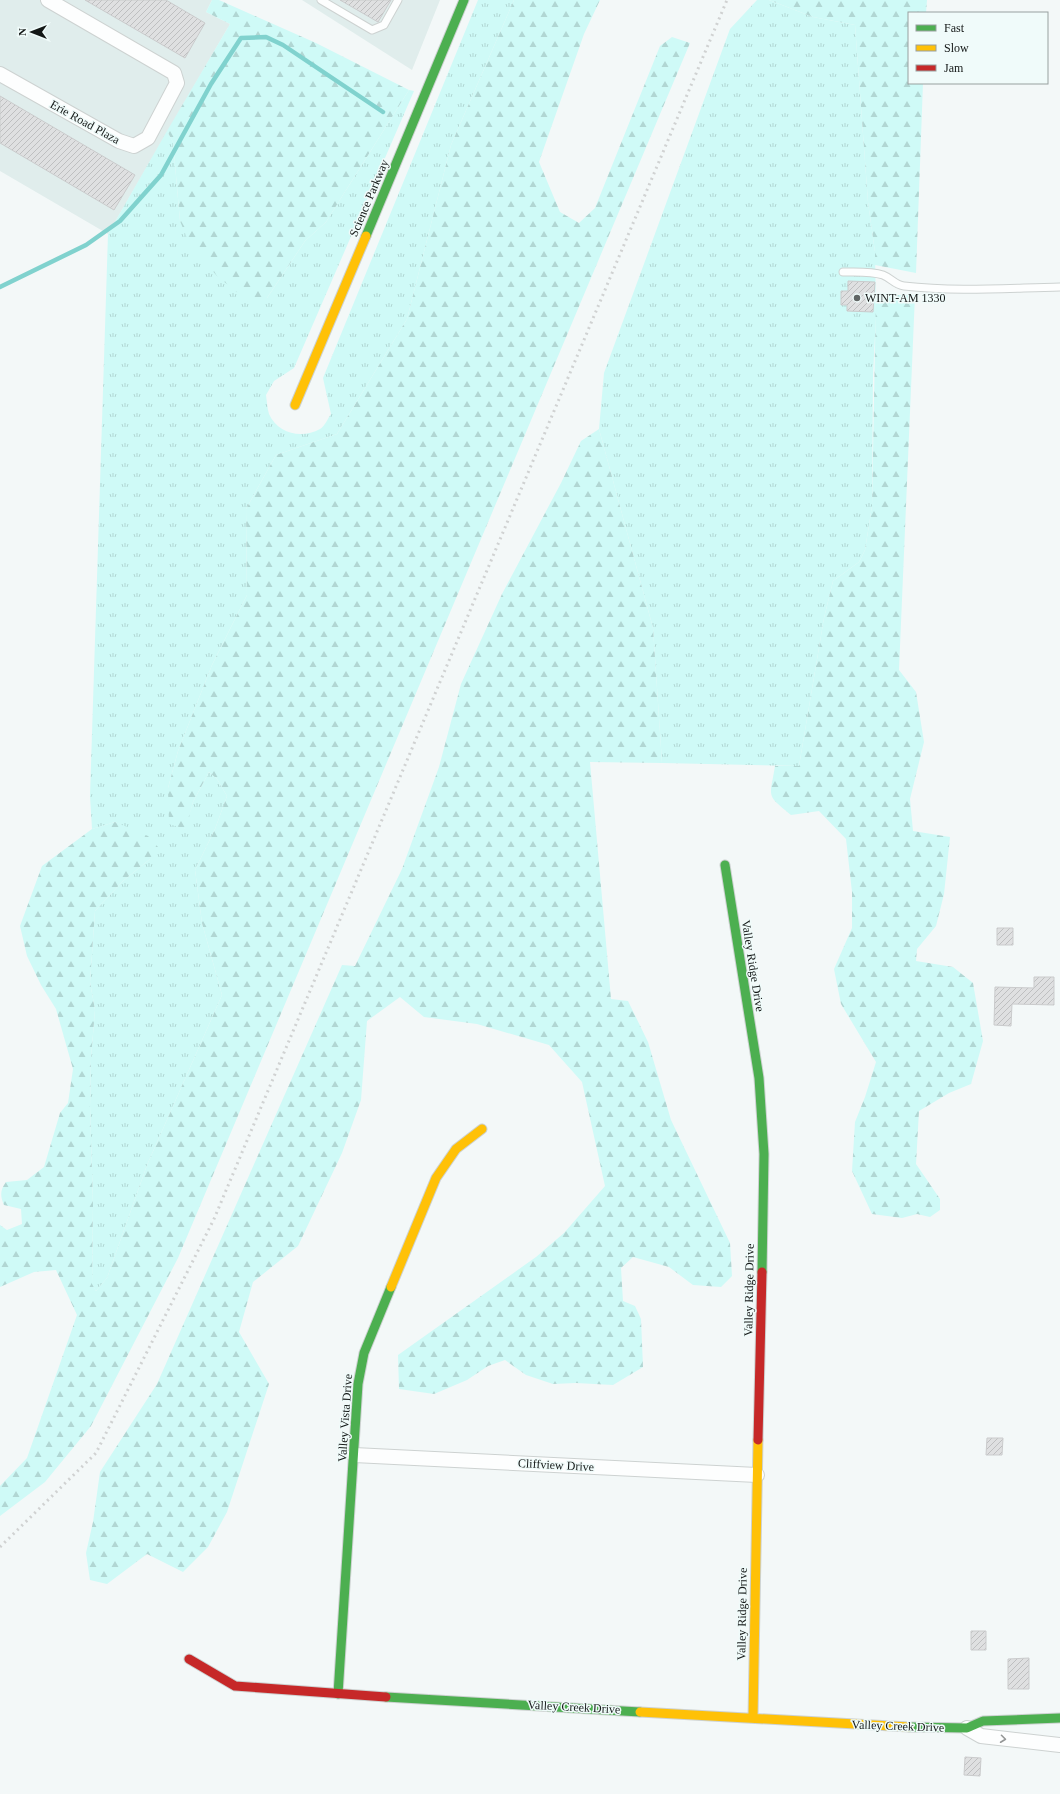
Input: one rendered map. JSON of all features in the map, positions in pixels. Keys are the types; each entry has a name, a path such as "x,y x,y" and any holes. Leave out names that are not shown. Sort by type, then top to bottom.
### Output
{"street":[{"name":"Erie Road Plaza","path":"0,74 118,141 134,146 148,138 177,83 174,73 48,0"},
{"name":"Science Parkway","path":"295,405 464,0"},
{"name":"Valley Ridge Drive","path":"725,865 759,1078 764,1154 753,1718"},
{"name":"Valley Vista Drive","path":"338,1694 358,1384 364,1353 436,1178 456,1149 482,1129"},
{"name":"Cliffview Drive","path":"354,1455 757,1475"},
{"name":"Valley Creek Drive","path":"189,1659 235,1686 338,1694 893,1727 967,1728 982,1722 1060,1718"},
{"name":"Valley Creek Drive","path":"967,1728 981,1736 1060,1745"}],"lane":[{"path":"321,0 372,30 384,25 398,0"},
{"path":"843,272 879,274 902,286 952,288 1060,287"}],"shaded area":[{"path":"0,0 212,0 206,12 230,24 108,234 0,171"},
{"path":"302,0 440,0 412,70"}],"green space":[{"path":"212,0 219,0 316,43 409,90 326,222 305,241 267,298 255,307 217,276 190,245 180,221 173,142 167,131 230,24 206,12"},
{"path":"478,0 514,0 451,145 407,319 337,434 276,455 246,509 247,595 212,665 178,751 168,788 185,829 193,802 209,772 217,779 227,796 215,829 195,870 202,923 222,995 147,1165 107,1278 96,1291 92,1285 93,1205 90,1106 91,1058 95,1010 90,982 95,911 123,881 150,859 129,829 115,822 92,829 90,796 108,234 167,131 173,142 180,221 267,298 305,241 326,222 409,90 414,91 294,368 274,381 266,395 269,414 273,421 284,430 291,433 306,434 322,428 331,414 323,378"},
{"path":"514,0 600,0 584,34 539,162 560,212 579,223 595,208 660,46 672,37 690,43 178,1258 91,1426 45,1482 0,1516 0,1486 27,1458 77,1315 56,1270 34,1272 0,1287 0,1225 7,1230 22,1224 21,1209 4,1205 1,1196 2,1190 6,1182 27,1180 44,1167 60,1113 68,1103 73,1069 56,1009 41,985 27,956 20,926 42,866 92,829 115,822 148,836 158,847 150,859 123,881 95,911 90,982 95,1010 91,1058 90,1106 93,1205 92,1284 96,1291 107,1278 147,1165 222,995 202,923 195,870 215,829 227,796 217,779 209,772 193,802 186,829 169,824 168,788 178,751 212,665 247,595 246,509 276,455 337,434 407,319 451,145"},
{"path":"757,0 769,0 813,17 855,25 868,202 875,252 876,316 873,375 872,506 865,550 859,562 833,581 824,618 799,766 662,763 653,628 599,429 604,373 730,29"},
{"path":"769,0 927,0 926,12 908,12 908,84 923,84 916,273 875,265 875,252 868,202 855,25 813,17"},
{"path":"876,295 915,295 899,670 916,692 924,742 910,799 913,831 950,837 944,894 936,926 917,949 916,961 953,967 973,983 983,1041 971,1084 949,1093 919,1111 916,1164 940,1199 940,1210 930,1217 917,1214 902,1218 872,1214 852,1171 855,1122 876,1062 841,1004 834,969 852,928 852,892 846,839 819,811 791,815 773,799 771,795 775,766 799,766 824,618 833,581 859,562 865,550 872,506"},
{"path":"599,429 653,628 662,763 590,762 611,999 628,1001 648,1042 671,1120 730,1243 732,1276 721,1287 693,1285 669,1267 633,1257 621,1268 623,1301 635,1306 641,1319 643,1367 613,1385 576,1383 553,1384 526,1375 505,1360 488,1366 467,1380 434,1394 399,1389 398,1355 536,1257 564,1233 605,1186 582,1082 549,1045 477,1024 424,1017 400,997 367,1021 361,1100 342,1153 298,1246 253,1282 239,1332 269,1384 227,1512 208,1547 183,1572 147,1554 107,1584 90,1580 86,1553 93,1522 100,1472 157,1384 342,965 355,966 402,869 439,767 461,684 502,594 561,483 581,441"}],"building":[{"path":"85,0 166,0 205,23 185,58"},
{"path":"340,0 391,0 378,22"},
{"path":"0,96 135,175 114,210 0,143"},
{"name":"WINT-AM 1330","path":"848,281 875,282 873,312 847,311 847,305 841,305 841,291 848,291"},
{"path":"997,928 1013,928 1013,945 997,945"},
{"path":"1034,977 1054,977 1054,1005 1012,1004 1011,1026 994,1025 995,987 1034,988"},
{"path":"987,1438 1003,1438 1002,1455 986,1455"},
{"path":"971,1631 986,1631 986,1650 971,1650"},
{"path":"1029,1658 1029,1689 1008,1689 1008,1659"},
{"path":"965,1757 981,1758 980,1776 964,1775"}],"waterway":[{"path":"0,287 86,245 120,221 161,175 211,84 241,38 266,37 283,45 383,112"}],"railway":[{"path":"0,1547 96,1453 214,1219 727,0"}],"traffic: fast":[{"path":"366,236 464,0"},
{"path":"725,865 759,1078 764,1154 762,1272"},
{"path":"338,1694 358,1384 364,1353 391,1287"},
{"path":"386,1697 640,1712"},
{"path":"909,1727 967,1728 983,1721 1060,1718"}],"traffic: slow":[{"path":"295,405 366,236"},
{"path":"391,1287 436,1178 456,1149 482,1129"},
{"path":"753,1718 758,1440"},
{"path":"640,1712 909,1727"}],"traffic: jam":[{"path":"758,1440 762,1272"},
{"path":"189,1659 235,1686 386,1697"}],"place":[{"name":"WINT-AM 1330","path":"857,298"}]}
